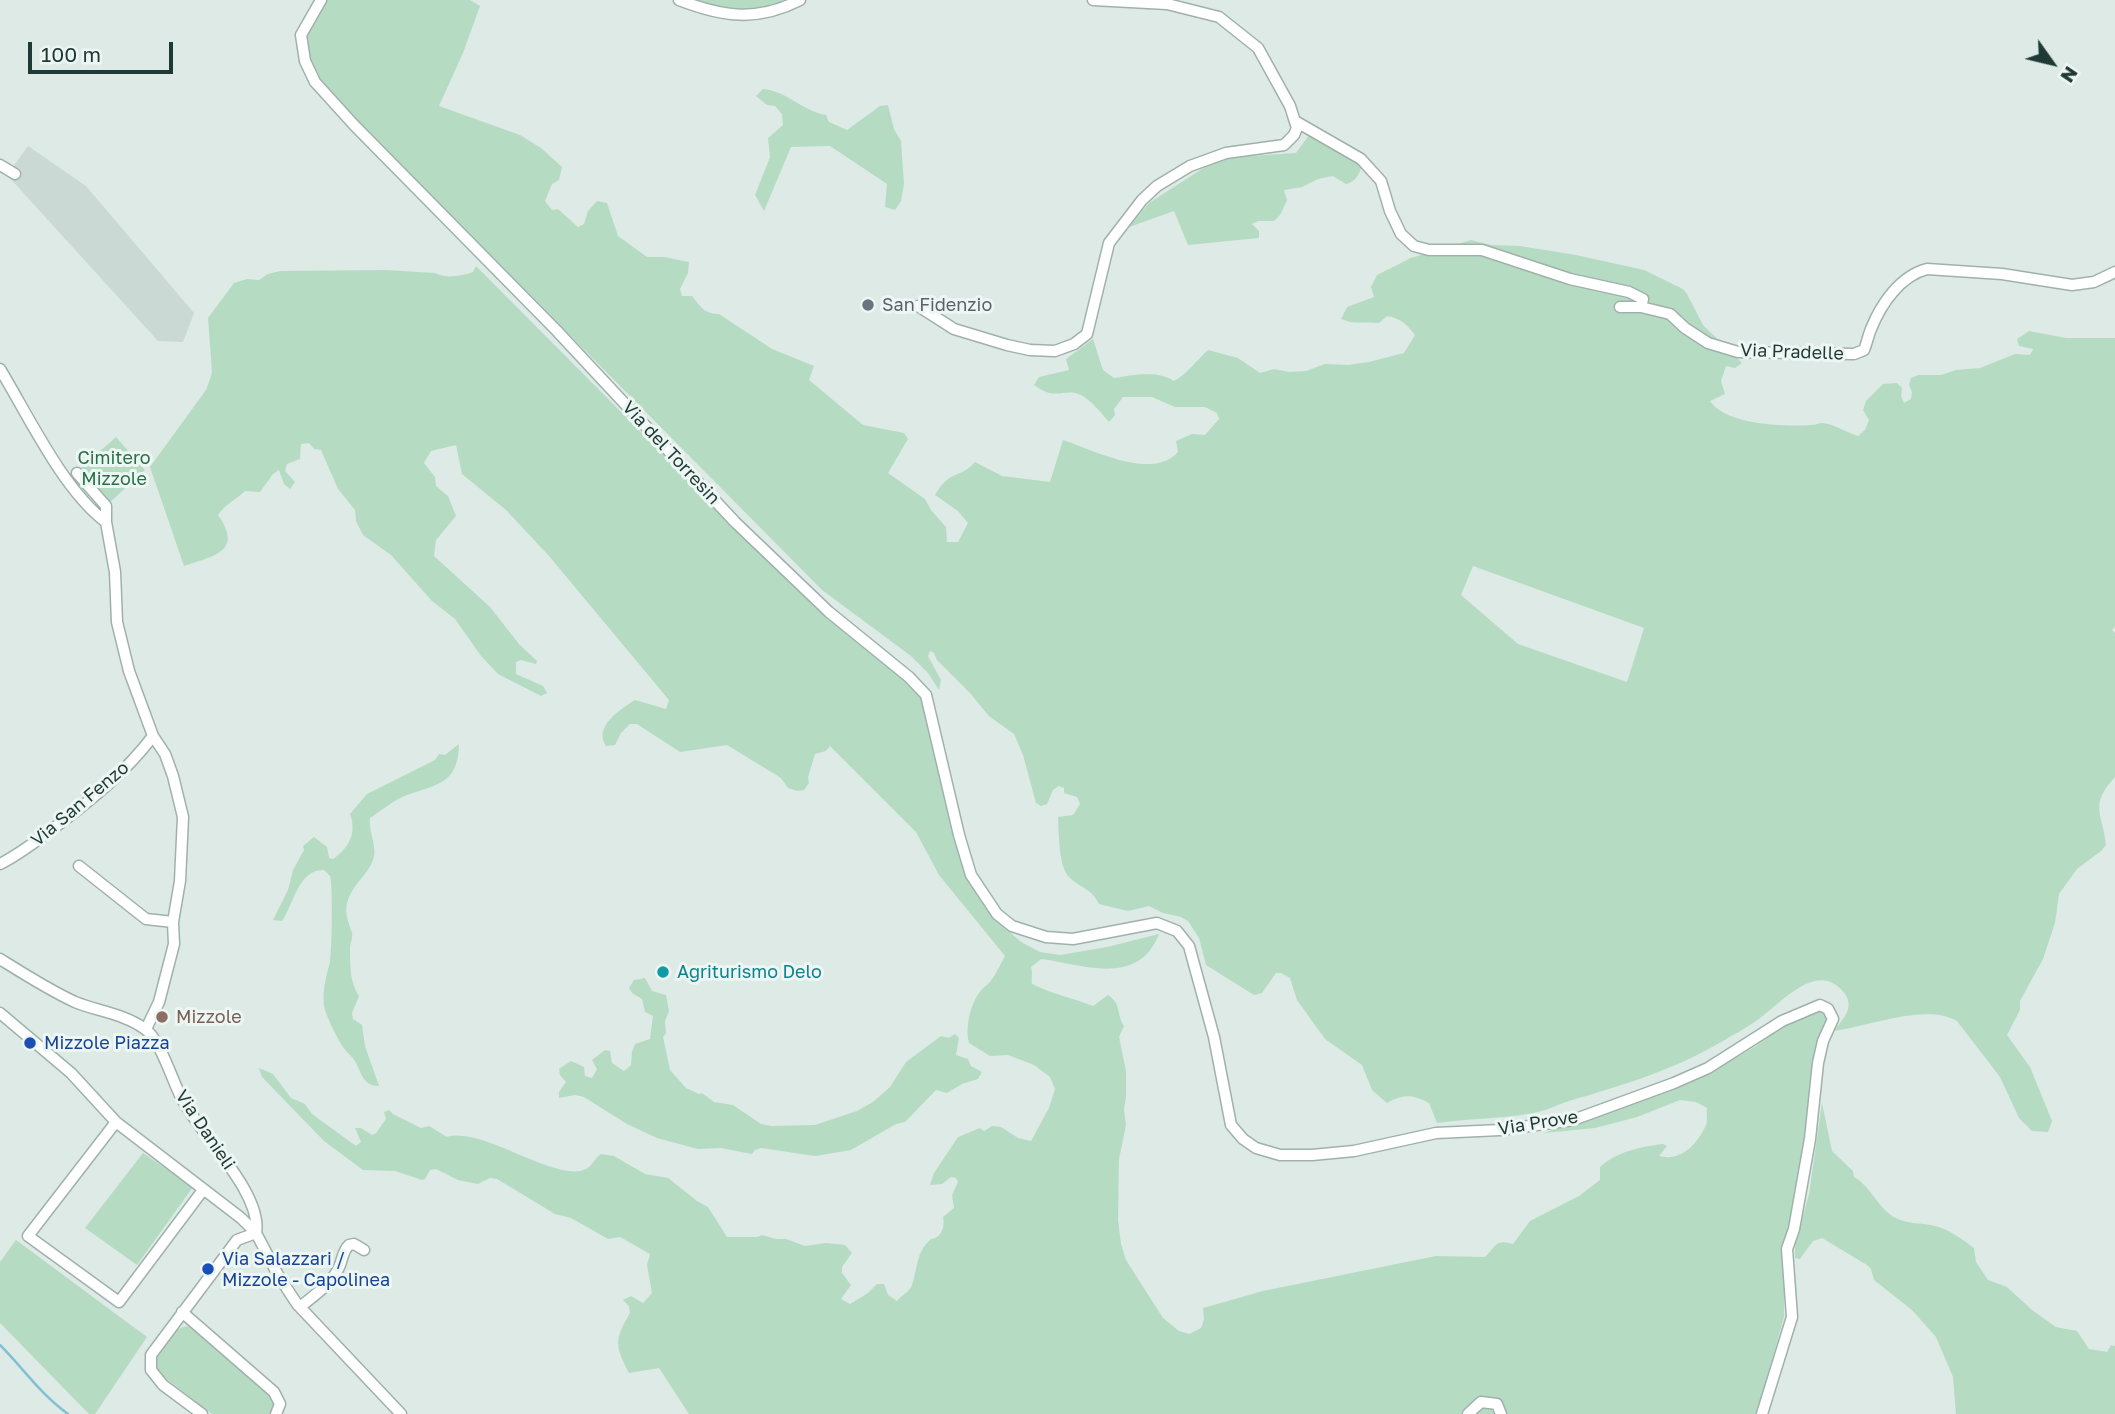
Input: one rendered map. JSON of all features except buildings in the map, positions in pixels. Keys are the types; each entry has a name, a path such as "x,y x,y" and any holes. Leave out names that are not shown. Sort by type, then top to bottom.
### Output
{"street":[{"name":"Via del Torresin","path":"321,0 301,35 305,61 315,82 557,331 735,522 829,612 909,677 926,695 971,876 997,914 1012,926"},
{"path":"679,0 708,10 740,16 773,12 800,0"},
{"path":"918,306 954,329 1030,351 1055,351 1074,344 1087,334 1109,243 1142,200 1157,186 1190,166 1226,153 1284,145 1294,135 1297,128 1290,106 1258,48 1219,17 1167,4 1093,0"},
{"name":"Via Pradelle","path":"1294,120 1361,159 1381,181 1390,211 1401,234 1414,246 1429,250 1482,250 1570,279 1629,292 1643,299 1641,307"},
{"path":"0,165 15,174"},
{"name":"Via Pradelle","path":"1620,307 1641,307 1670,314 1708,343 1738,352 1854,354 1864,350 1883,306 1902,281 1917,271 1927,269 2002,274 2073,285 2094,282 2115,272"},
{"path":"0,369 57,465 93,512 106,522"},
{"path":"0,959 75,1002 146,1029 159,1002 174,944 173,922 180,881 183,817 165,754 153,736 129,671 117,622 116,572 106,522 106,506 77,473"},
{"name":"Via San Fenzo","path":"0,863 17,856 105,789 153,736"},
{"path":"79,866 146,919 173,922"},
{"name":"Via Prove","path":"1012,926 1046,937 1073,939 1157,923 1177,931 1189,946 1214,1037 1231,1125 1242,1139 1280,1155 1354,1151 1436,1133 1500,1130 1573,1120 1708,1068 1782,1021 1803,1011 1821,1005 1828,1009 1833,1019 1818,1063 1810,1139 1794,1229 1787,1249 1792,1317 1762,1414"},
{"path":"0,1013 71,1073 116,1122 256,1233 278,1275 300,1307 401,1414"},
{"name":"Via Danieli","path":"146,1029 185,1106 244,1190 258,1220 256,1233"},
{"path":"116,1122 28,1236 119,1303 203,1189"},
{"path":"202,1414 163,1385 151,1370 150,1355 237,1240 256,1233"},
{"path":"300,1307 334,1276 340,1267 342,1252 349,1245 354,1244 364,1250"},
{"path":"182,1312 274,1392 280,1404 276,1414"},
{"path":"1468,1414 1481,1402 1497,1404 1501,1414"}],"shaded area":[{"path":"28,146 86,186 194,313 183,342 158,341 7,175"}],"green space":[{"path":"324,0 470,0 480,6 463,53 439,106 520,135 541,148 562,167 559,180 552,184 545,201 552,210 558,209 578,227 584,224 588,211 597,201 607,203 618,236 647,257 689,262 688,273 680,289 682,296 692,296 706,311 719,314 772,349 814,366 809,380 863,425 904,433 908,439 888,473 925,499 946,527 947,542 958,542 968,523 958,511 935,495 945,481 965,471 975,462 1002,476 1050,482 1063,440 1122,461 1154,464 1167,460 1178,452 1176,441 1192,434 1205,435 1219,419 1217,413 1205,407 1175,407 1152,397 1123,397 1109,422 1081,395 1069,392 1049,393 1034,385 1039,377 1069,370 1066,359 1093,339 1103,370 1114,378 1153,374 1174,381 1208,350 1238,358 1260,373 1274,369 1306,371 1325,364 1348,365 1404,353 1415,335 1403,323 1387,316 1379,323 1346,321 1341,319 1347,307 1374,297 1371,287 1377,275 1411,258 1471,240 1491,245 1520,246 1576,255 1644,270 1683,289 1703,325 1742,363 1735,368 1726,366 1721,381 1725,394 1710,401 1729,415 1757,423 1801,426 1823,423 1858,436 1865,430 1869,420 1863,410 1866,401 1883,384 1897,383 1902,388 1904,403 1911,399 1911,378 1918,375 1941,375 1956,370 1980,368 2015,354 2030,355 2033,349 2019,346 2017,339 2029,331 2066,338 2115,338 2115,627 2112,630 2115,633 2115,777 2102,795 2099,809 2106,845 2077,869 2059,894 2055,923 2043,959 2020,1001 2020,1010 2007,1035 2030,1067 2052,1121 2048,1132 2032,1131 2019,1118 2000,1077 1957,1021 1945,1016 1914,1015 1834,1031 1846,1014 1849,1004 1845,994 1835,984 1824,980 1801,986 1749,1026 1680,1063 1542,1111 1437,1123 1429,1103 1423,1100 1408,1096 1387,1103 1372,1090 1362,1065 1325,1039 1297,1000 1290,978 1276,973 1262,993 1254,995 1206,965 1199,938 1188,921 1149,906 1128,911 1099,904 1089,892 1070,878 1061,858 1058,817 1073,815 1080,804 1077,797 1064,793 1064,788 1059,786 1053,790 1047,804 1041,806 1036,803 1023,755 1014,734 989,716 937,660 934,653 930,651 928,656 941,680 939,690 928,673 911,656 822,590 337,100 315,70 305,43 307,31","holes":["1473,566 1644,628 1627,682 1518,644 1461,595"]},
{"path":"687,0 784,0 772,5 736,9"},
{"path":"763,89 780,93 809,110 826,115 829,122 847,130 880,106 888,105 894,129 901,141 904,184 901,201 895,210 885,207 887,184 830,146 791,147 764,211 755,195 770,157 768,138 783,125 782,114 775,106 767,105 756,96"},
{"path":"1309,135 1342,149 1362,166 1354,180 1346,184 1333,176 1284,190 1287,200 1280,215 1274,221 1258,221 1252,224 1259,231 1259,238 1188,245 1174,211 1129,227 1149,203 1219,158 1296,153"},
{"path":"476,266 815,607 904,674 929,702 940,731 971,868 1004,927 1021,942 1040,952 1060,955 1159,934 1150,951 1123,967 1091,968 1041,959 1031,967 1032,984 1093,1006 1108,995 1117,1006 1124,1026 1119,1037 1126,1071 1126,1125 1119,1159 1118,1220 1121,1244 1126,1260 1163,1318 1179,1331 1189,1334 1201,1328 1204,1320 1203,1308 1263,1291 1436,1256 1485,1257 1499,1243 1513,1244 1530,1221 1579,1196 1600,1180 1600,1167 1614,1157 1638,1148 1663,1144 1667,1146 1659,1156 1675,1156 1688,1150 1706,1125 1707,1108 1696,1102 1680,1100 1637,1117 1595,1128 1544,1133 1702,1074 1753,1048 1809,1006 1829,1002 1837,1012 1825,1030 1798,1197 1784,1248 1784,1317 1757,1414 689,1414 659,1368 629,1373 619,1349 621,1330 630,1313 629,1306 623,1300 631,1296 643,1303 652,1293 647,1265 650,1254 620,1237 608,1239 571,1218 555,1214 497,1179 490,1178 478,1184 458,1180 436,1169 430,1170 422,1180 395,1171 363,1170 324,1141 262,1077 259,1068 273,1074 291,1098 305,1104 312,1114 356,1146 361,1142 355,1128 361,1128 372,1135 376,1133 386,1119 384,1112 389,1110 421,1128 429,1126 447,1137 479,1139 557,1169 586,1169 601,1154 614,1156 645,1174 668,1178 708,1207 727,1237 762,1235 805,1246 826,1243 845,1245 852,1253 842,1267 842,1273 851,1285 841,1299 850,1304 877,1284 884,1284 888,1295 897,1301 911,1287 918,1260 926,1244 940,1234 944,1224 943,1217 954,1208 952,1195 958,1182 956,1178 951,1177 942,1184 930,1185 934,1173 958,1137 980,1128 984,1131 992,1126 1001,1127 1018,1138 1031,1141 1049,1108 1055,1089 1050,1077 1034,1065 1008,1055 990,1056 969,1043 968,1024 973,1004 1005,956 939,875 916,832 830,746 826,751 815,754 808,777 809,783 804,790 797,791 788,788 781,778 727,745 680,752 637,724 630,724 615,745 606,746 603,732 606,725 623,708 635,700 666,709 669,700 549,556 506,510 462,474 456,445 431,451 424,463 435,477 436,486 448,496 456,516 436,540 434,556 490,607 519,644 537,661 536,664 521,660 516,662 516,674 543,686 547,693 541,696 498,674 481,656 455,619 432,601 391,555 363,535 356,521 355,510 338,489 321,450 314,449 309,443 301,444 300,459 287,464 285,471 295,482 290,489 284,484 279,470 260,492 245,491 218,515 228,537 222,551 184,566 150,467 206,390 212,373 208,318 234,283 247,279 259,280 280,271 386,270 454,276 473,272"},
{"name":"Cimitero Mizzole","path":"116,437 145,470 108,504 79,470"},
{"path":"459,744 455,767 445,780 402,797 370,818 373,860 347,902 352,935 351,974 359,996 352,1013 353,1019 362,1025 365,1046 379,1086 369,1084 334,1032 325,1010 324,992 331,946 330,876 324,870 308,875 297,890 282,921 273,920 288,890 293,870 304,850 303,846 314,837 327,847 329,858 333,859 350,840 353,828 350,814 367,794 435,760 439,754 445,755"},
{"path":"645,978 652,991 666,995 669,1011 663,1037 670,1070 686,1088 702,1093 714,1102 733,1105 761,1124 815,1125 857,1111 873,1102 890,1087 906,1062 941,1036 949,1038 955,1034 959,1038 956,1055 968,1059 971,1066 982,1072 978,1079 947,1093 936,1090 905,1122 896,1124 851,1150 815,1156 761,1148 752,1154 721,1148 698,1149 657,1138 627,1124 584,1097 575,1095 559,1098 559,1092 566,1082 559,1069 571,1061 584,1067 585,1076 592,1078 597,1069 592,1060 605,1050 610,1051 612,1063 624,1071 631,1065 635,1044 650,1039 653,1016 645,1012 642,999 629,988 634,980"},
{"path":"1822,1103 1832,1151 1892,1216 1951,1232 1974,1248 1976,1262 1988,1280 2007,1287 2056,1327 2077,1331 2089,1349 2107,1352 2111,1345 2115,1346 2115,1414 1956,1414 1953,1377 1936,1337 1912,1310 1874,1280 1867,1265 1822,1238 1813,1241 1800,1259 1795,1258 1795,1245 1809,1194"},
{"path":"143,1153 193,1187 137,1265 85,1228"},
{"path":"16,1240 147,1337 95,1414 89,1414 0,1323 0,1262"},
{"path":"189,1326 271,1397 274,1403 270,1414 212,1414 159,1373 156,1366 158,1351 175,1331"}],"waterway":[{"path":"0,1345 41,1390 68,1414"}],"place":[{"name":"San Fidenzio","path":"868,305"},
{"name":"Agriturismo Delo","path":"663,972"},
{"name":"Mizzole","path":"162,1017"},
{"name":"Mizzole Piazza","path":"30,1043"},
{"name":"Via Salazzari / Mizzole - Capolinea","path":"208,1269"}]}
